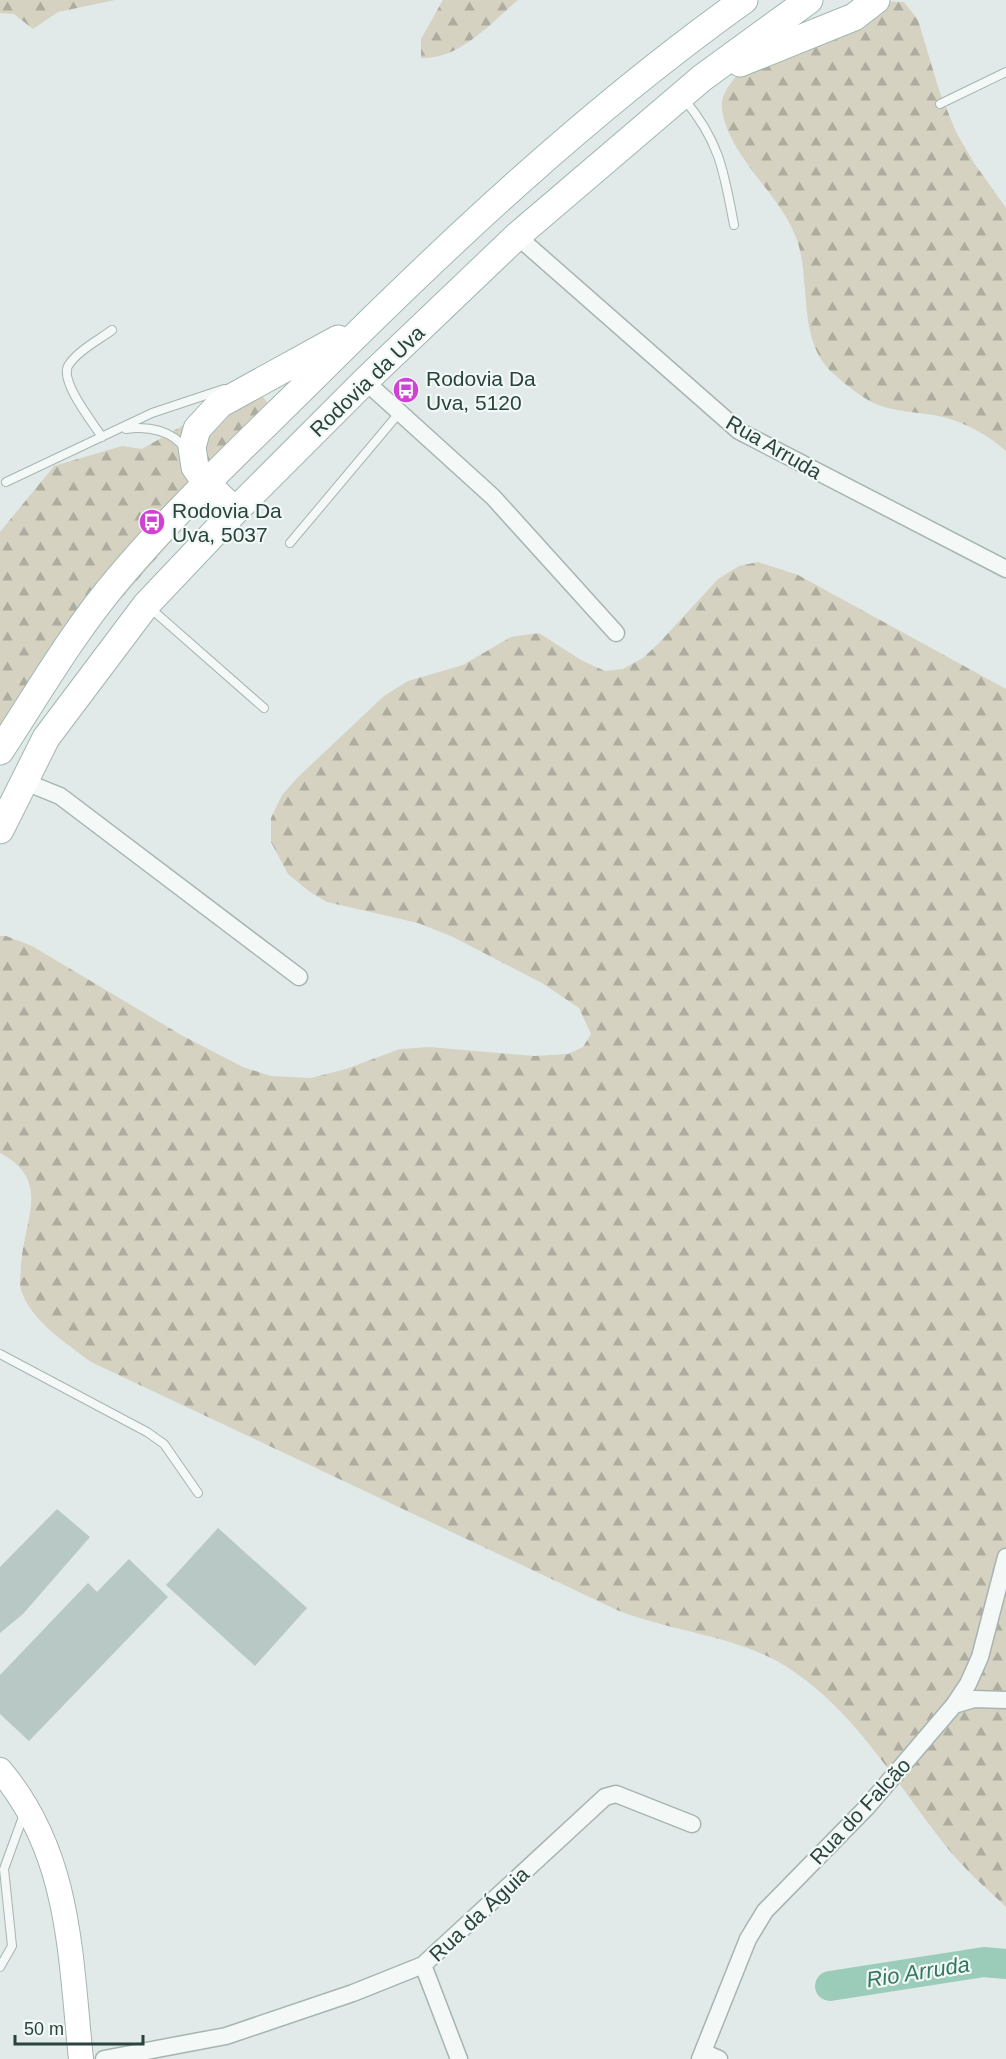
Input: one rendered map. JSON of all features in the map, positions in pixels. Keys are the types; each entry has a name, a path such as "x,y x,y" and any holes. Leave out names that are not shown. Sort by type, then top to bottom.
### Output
{"main road":[{"name":"Rodovia da Uva","path":"0,751 67,649 117,580 201,475 370,321 489,207 669,53 744,0"},
{"name":"Rodovia da Uva","path":"0,830 46,738 146,605 235,512 365,381 517,236 702,78 809,0"},
{"path":"702,78 854,17 876,0"},
{"path":"235,512 201,475 192,447 197,429 220,404 370,321"}],"street":[{"name":"Rua Arruda","path":"517,236 739,431 1006,568"},
{"path":"365,381 493,497 616,633"},
{"path":"23,781 60,796 299,977"},
{"name":"Rua do Falcão","path":"702,2055 748,1939 765,1911 867,1807 954,1705 968,1684 980,1657 1006,1557"},
{"path":"954,1705 975,1699 1006,1700"},
{"path":"0,1770 27,1808 46,1845 63,1899 81,2059"},
{"name":"Rua da Águia","path":"104,2059 226,2036 353,1993 423,1965 605,1797 616,1794 692,1824"},
{"path":"423,1965 459,2059"},
{"path":"702,2055 719,2059"}],"lane":[{"path":"940,104 1006,72"},
{"path":"681,96 704,123 715,147 723,167 734,225"},
{"path":"102,437 67,382 67,368 74,359 112,330"},
{"path":"6,482 152,413 296,364"},
{"path":"290,543 400,412"},
{"path":"119,430 142,426 165,432 184,447 201,475"},
{"path":"146,605 264,708"},
{"path":"0,1354 89,1399 164,1444 198,1493"},
{"path":"0,1967 12,1946 4,1869 27,1808"}],"green space":[{"path":"0,0 115,0 58,12 33,29 14,14 0,13"},
{"path":"443,0 518,0 461,47 435,57 421,58 421,39"},
{"path":"864,0 904,2 918,20 939,90 956,132 974,163 1006,208 1006,451 976,430 952,420 934,415 895,410 877,404 851,388 823,362 810,331 802,259 791,226 734,144 726,127 722,109 723,99 726,90 738,74"},
{"path":"244,397 263,397 273,410 249,453 0,736 0,532 54,466 122,446 142,449 196,418"},
{"path":"758,562 798,575 1006,689 1006,1907 952,1853 857,1729 816,1688 793,1671 773,1659 729,1642 617,1610 91,1362 41,1321 26,1301 20,1287 23,1250 31,1203 26,1176 16,1164 0,1153 0,936 32,946 183,1036 243,1067 271,1076 311,1078 346,1069 400,1049 429,1047 534,1056 568,1054 583,1047 591,1034 579,1008 542,983 453,937 418,923 327,902 310,892 288,874 271,842 271,818 282,795 297,778 384,696 408,681 463,665 511,637 539,633 581,660 605,671 623,669 643,658 659,643 718,579 739,566"}],"building":[{"path":"57,1509 90,1537 23,1614 0,1633 0,1567"},
{"path":"218,1528 307,1608 255,1666 166,1585"},
{"path":"129,1559 168,1597 29,1741 0,1714 0,1675 88,1583 97,1592"}],"waterway":[{"name":"Rio Arruda","path":"830,1986 984,1962 1006,1964"}],"place":[{"name":"Rodovia Da Uva, 5120","path":"406,390"},
{"name":"Rodovia Da Uva, 5037","path":"152,522"}]}
